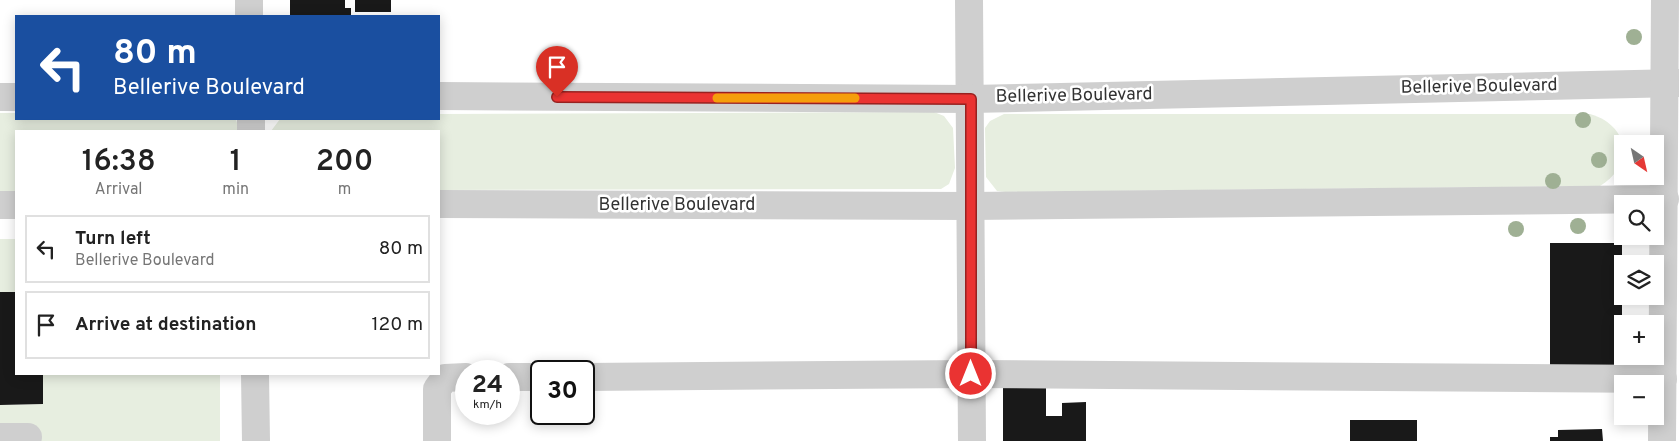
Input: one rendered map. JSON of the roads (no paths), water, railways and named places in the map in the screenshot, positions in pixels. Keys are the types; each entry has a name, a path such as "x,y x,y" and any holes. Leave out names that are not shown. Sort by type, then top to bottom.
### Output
{"street":[{"path":"249,0 249,15"},
{"path":"969,0 972,441"},
{"path":"1663,375 1671,292 1665,199 1672,140 1672,83 1665,0"},
{"name":"Bellerive Boulevard","path":"440,96 971,99 1672,83"},
{"path":"0,97 15,97"},
{"name":"Bellerive Boulevard","path":"440,204 971,206 1665,199"},
{"path":"0,205 15,205"},
{"path":"595,377 971,374 1614,379"},
{"path":"255,375 256,441"},
{"path":"437,441 437,388 444,378 455,378"},
{"path":"1662,425 1662,441"},
{"path":"0,438 28,437"}]}
